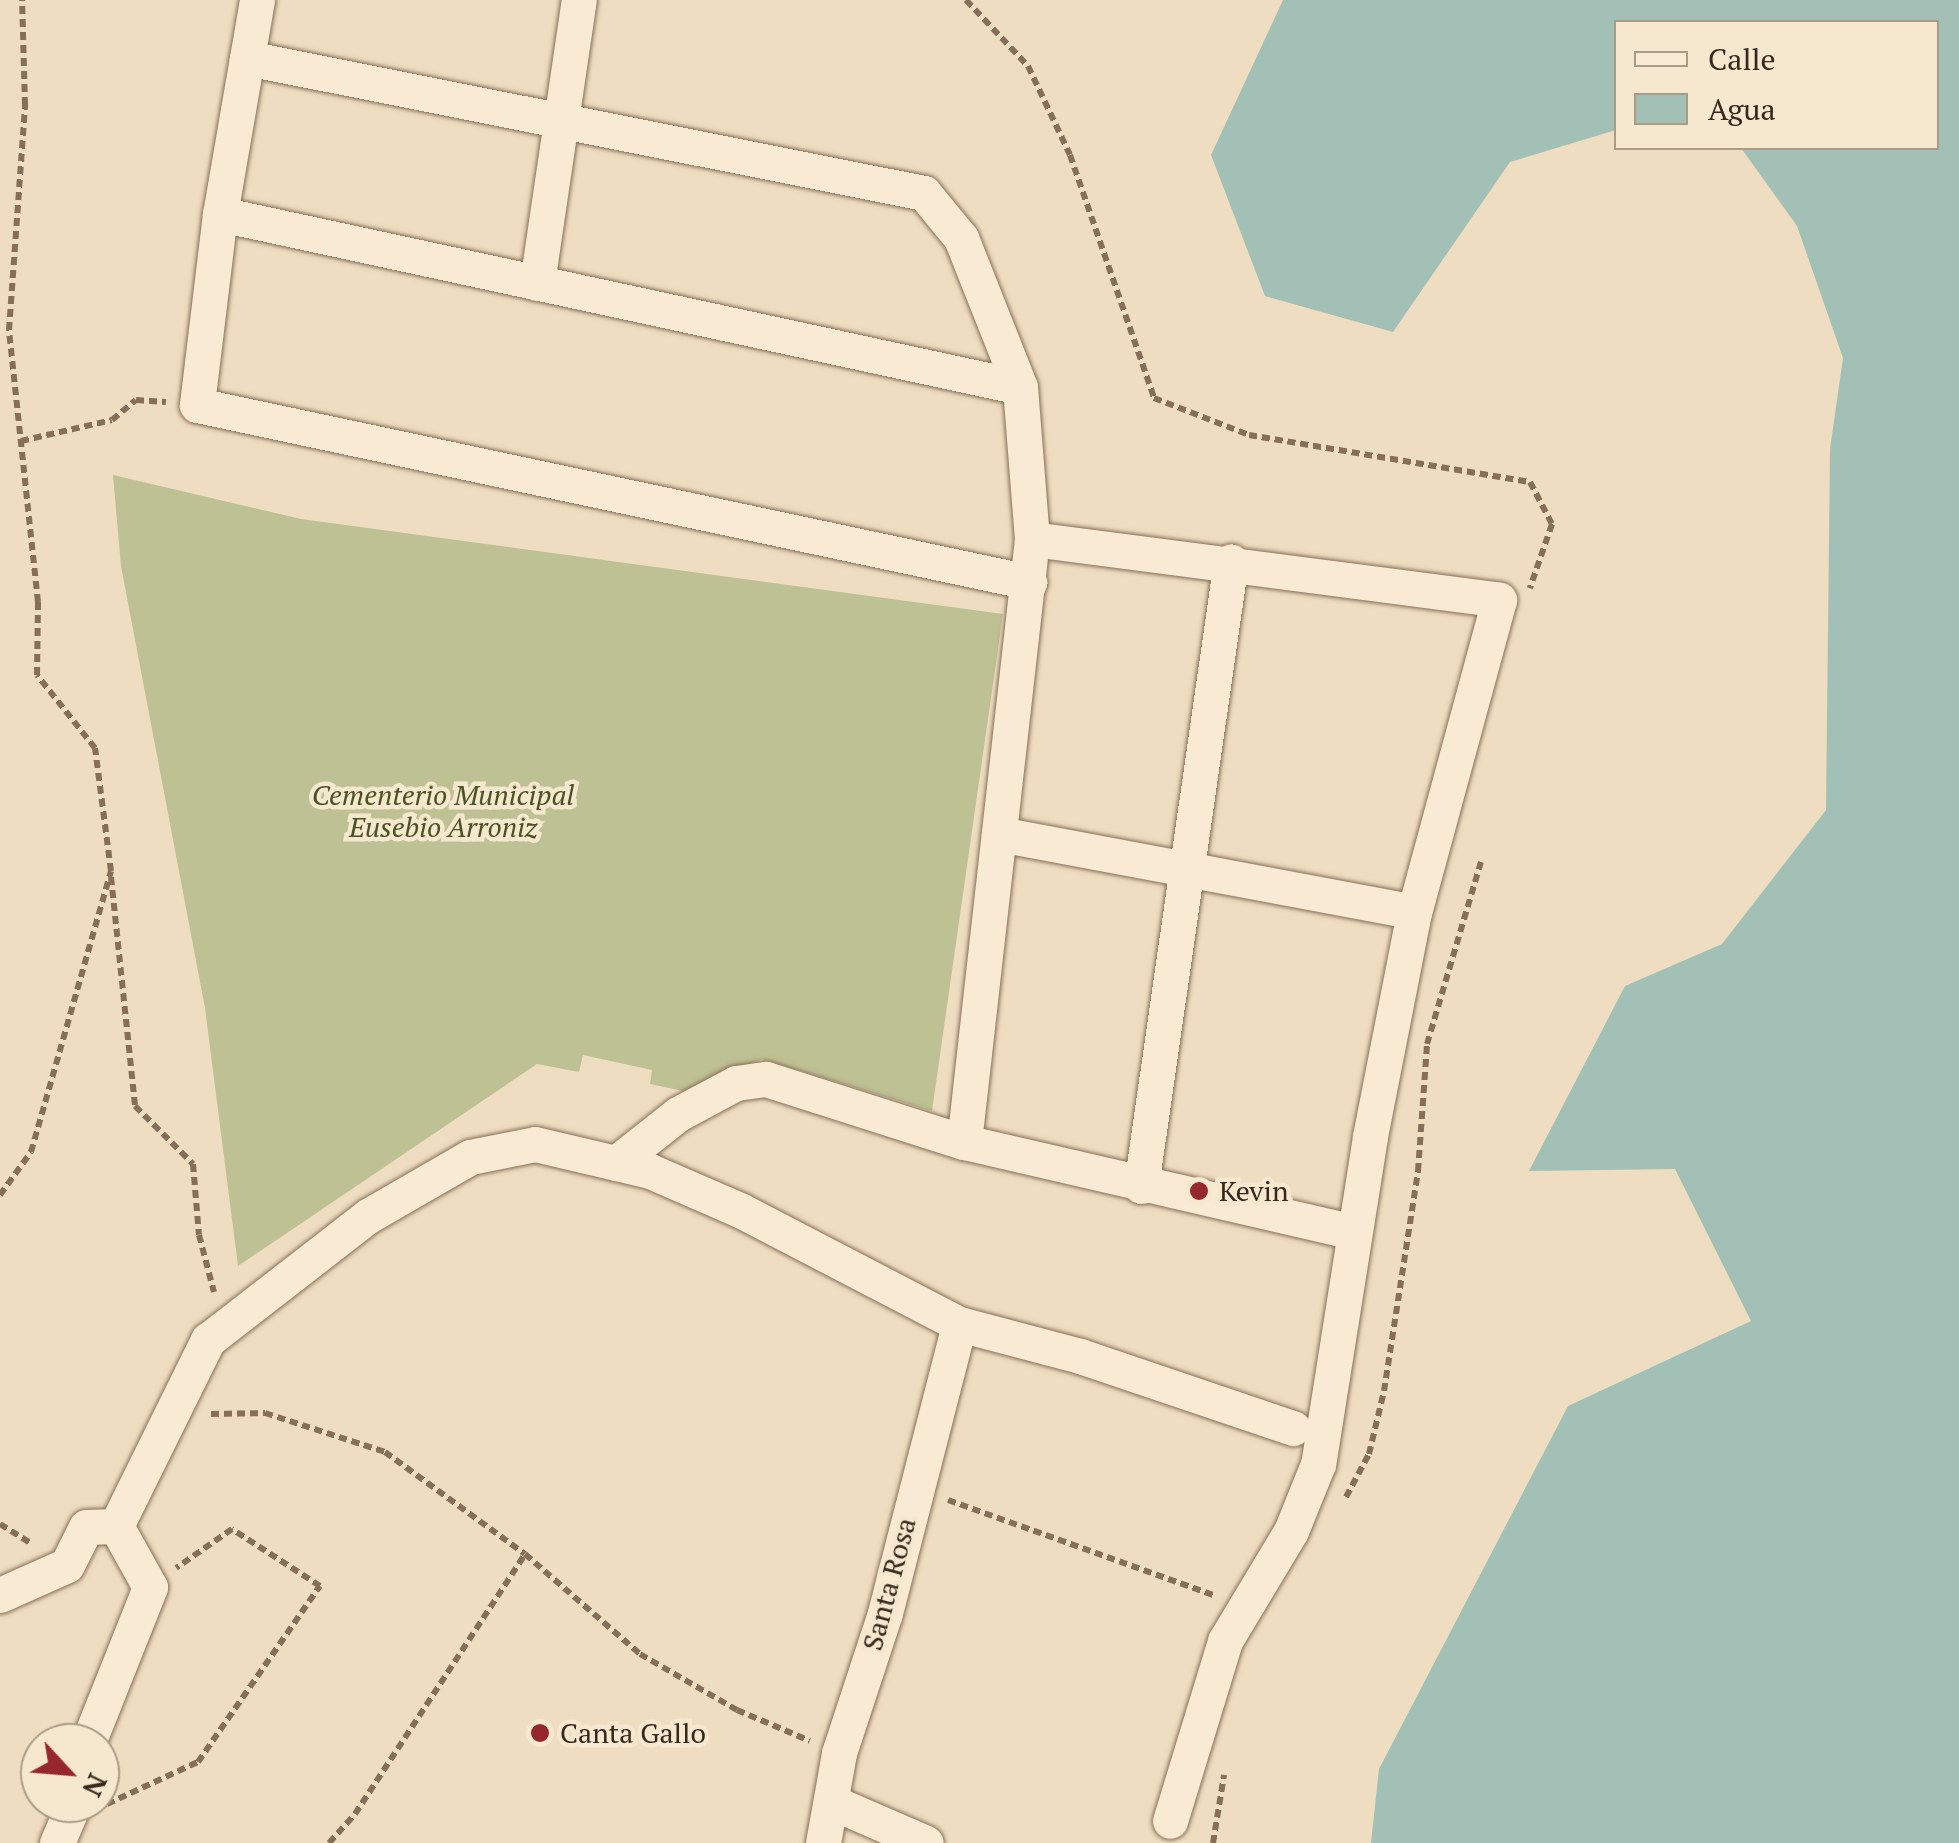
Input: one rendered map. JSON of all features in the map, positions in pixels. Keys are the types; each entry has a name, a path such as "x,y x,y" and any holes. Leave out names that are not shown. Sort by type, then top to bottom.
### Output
{"street":[{"path":"258,0 220,214 197,405 1029,582"},
{"path":"538,282 558,122 579,0"},
{"path":"248,58 924,193 962,238 1020,387 1032,539 964,1142"},
{"path":"220,214 1020,387"},
{"path":"1032,539 1231,562 1498,600 1414,912 1354,1232 1318,1464 1290,1530 1225,1641 1170,1821"},
{"path":"1141,1186 1190,869 1231,562"},
{"path":"998,834 1414,912"},
{"path":"616,1163 678,1114 736,1083 766,1079 964,1142 1141,1186 1354,1232"},
{"path":"116,1526 208,1340 368,1216 470,1157 535,1144 616,1163 742,1211 960,1324 1080,1356 1292,1428"},
{"name":"Santa Rosa","path":"823,1843 834,1803 839,1753 885,1613 914,1488 960,1324"},
{"path":"96,1723 150,1587 116,1526"},
{"path":"0,1595 67,1565 86,1527 116,1526"},
{"path":"834,1803 926,1843"}],"path":[{"path":"22,0 25,105 9,330 38,602 37,675 95,748 135,1106 194,1164 199,1235 223,1329"},
{"path":"966,0 1028,66 1070,155 1154,398 1248,435 1530,482 1552,524 1522,610 1498,600"},
{"path":"21,441 112,420 136,400 197,405"},
{"path":"0,1195 31,1152 110,871"},
{"path":"170,1415 265,1413 385,1452 524,1554 640,1654 737,1710 839,1753"},
{"path":"914,1488 1214,1595"},
{"path":"120,1798 198,1762 320,1586 232,1528 150,1587"},
{"path":"328,1843 355,1814 524,1554"}],"green space":[{"name":"Cementerio Municipal Eusebio Arroniz","path":"113,475 301,519 1003,614 932,1111 762,1059 683,1091 650,1084 652,1070 583,1055 579,1072 537,1064 238,1266 205,1008 121,566"}],"water":[{"path":"1283,0 1959,0 1959,1843 1371,1843 1379,1769 1568,1406 1751,1321 1675,1169 1529,1171 1625,986 1722,944 1826,810 1830,449 1843,358 1797,226 1742,150 1939,150 1939,20 1614,20 1614,131 1510,162 1393,332 1265,296 1211,155"}],"place":[{"name":"Kevin","path":"1199,1191"},
{"name":"Canta Gallo","path":"540,1733"}]}
